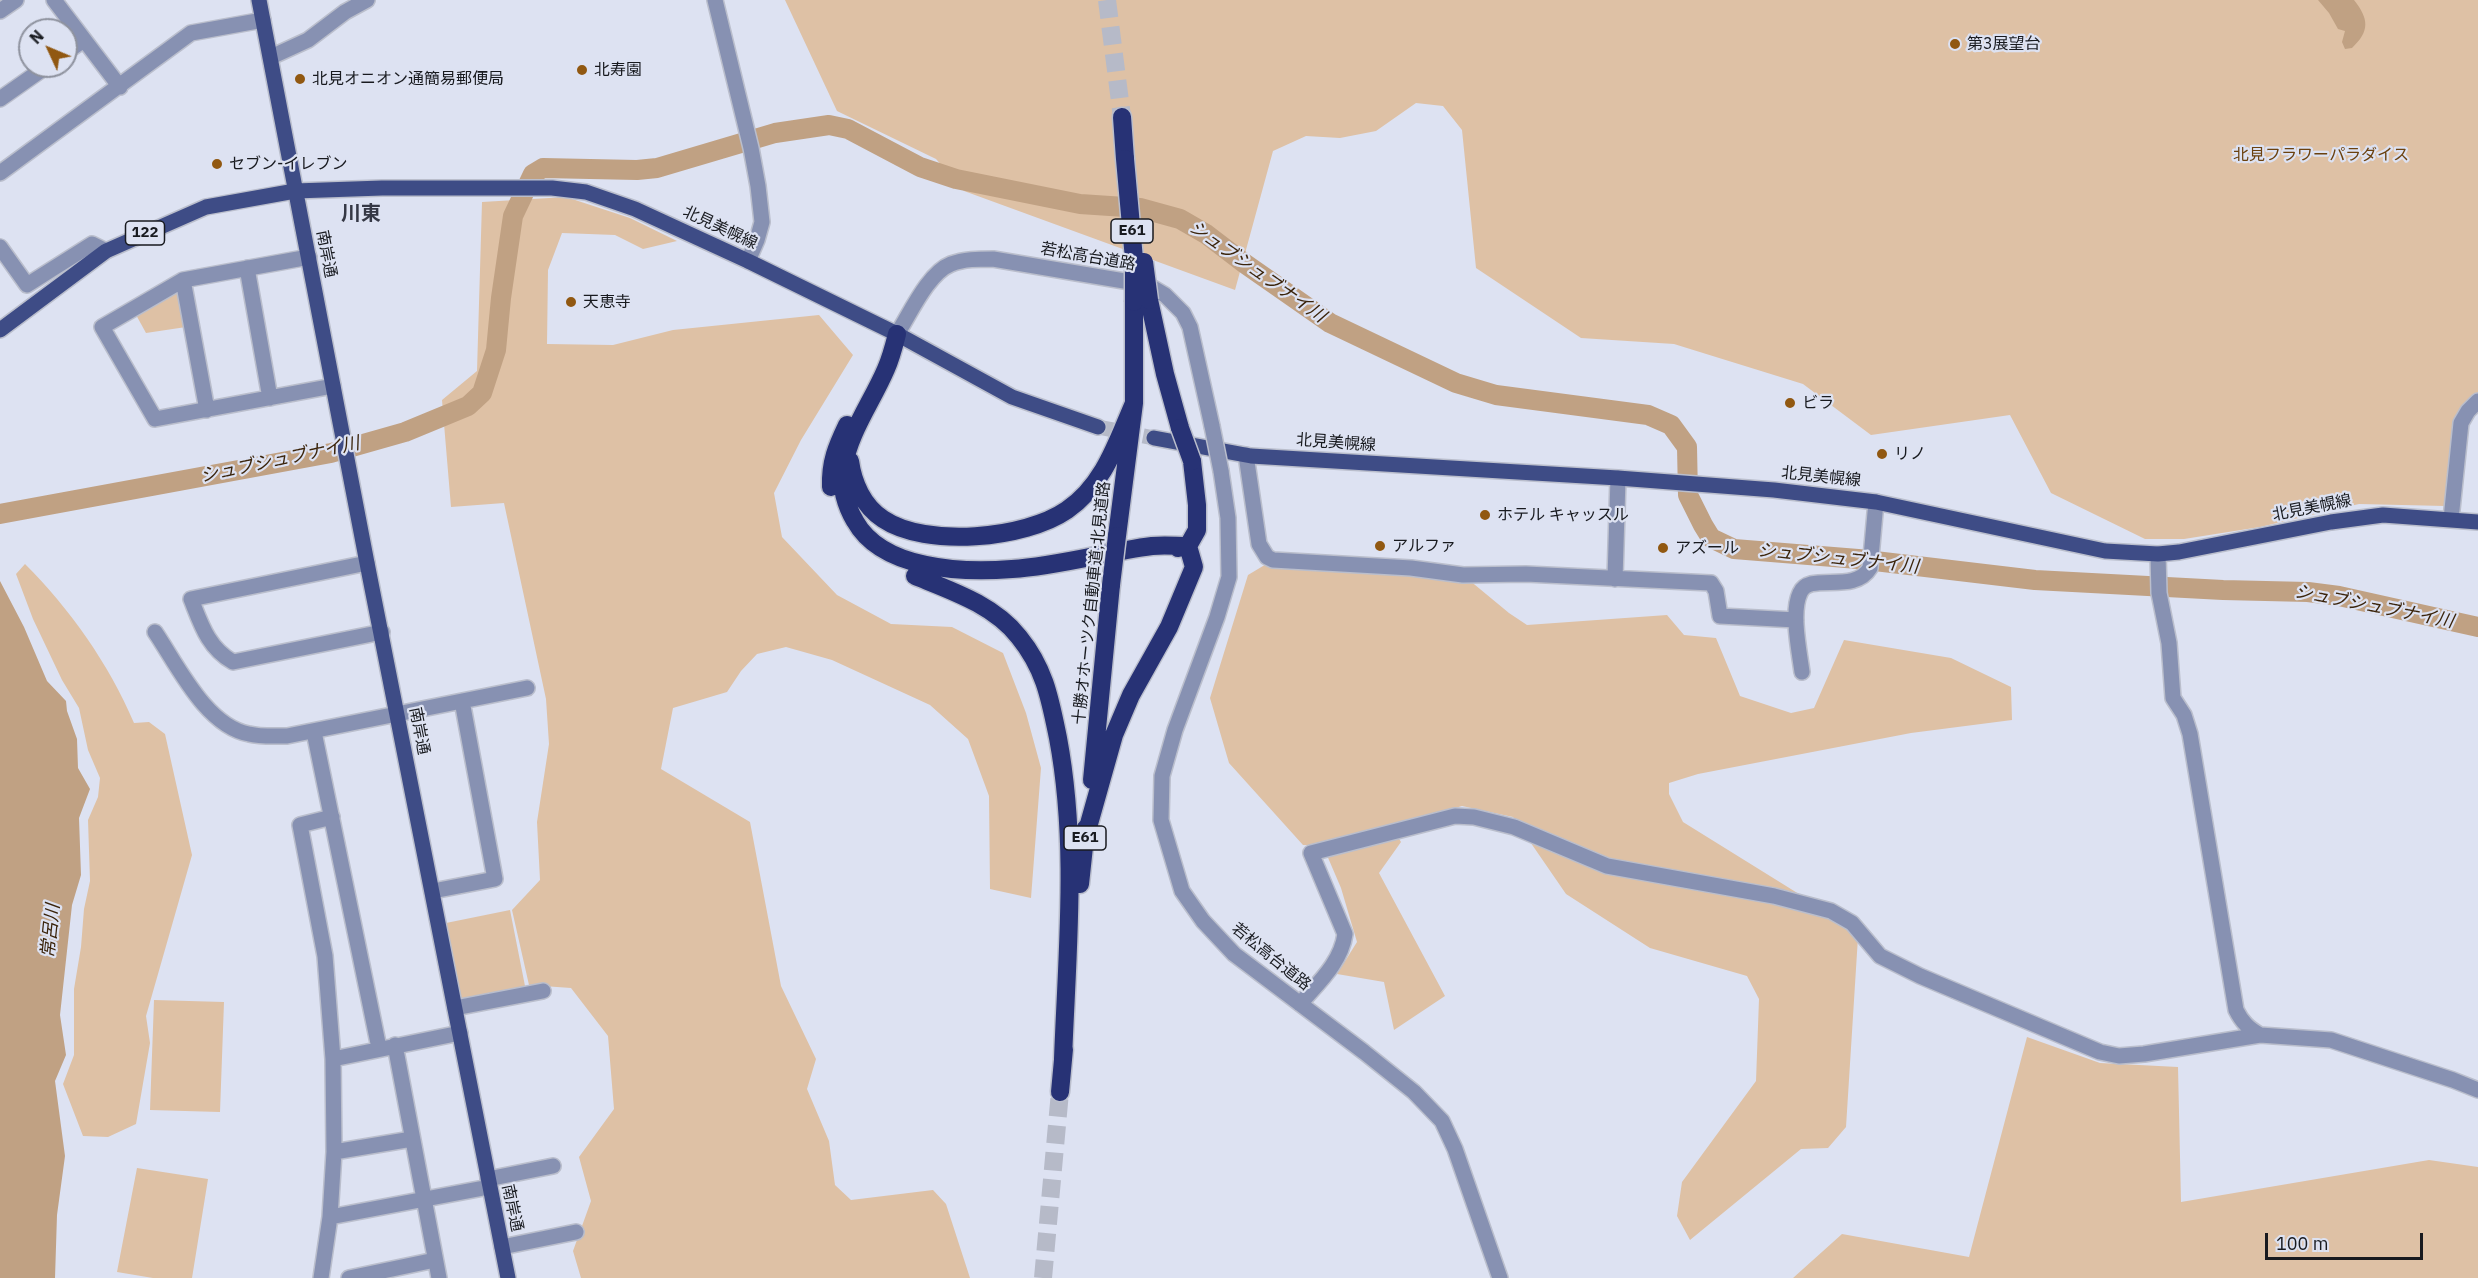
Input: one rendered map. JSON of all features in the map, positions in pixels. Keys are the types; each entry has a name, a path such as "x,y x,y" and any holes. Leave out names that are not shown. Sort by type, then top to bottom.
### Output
{"highway":[{"name":"十勝オホーツク自動車道;北見道路","path":"1060,1092 1112,585 1134,403 1142,301 1134,259 1123,125"},
{"path":"1085,838 1114,735 1131,695 1169,627 1194,567 1188,546 1197,530 1192,461 1142,301"},
{"path":"897,334 887,368 861,417 843,470 843,489 850,513 859,529 876,545 894,556 923,565 967,569 1012,569 1152,546 1188,546"},
{"path":"897,334 876,363 835,451 830,468 831,492 841,522 862,549 881,562 980,603 1018,636 1040,667 1049,692 1066,781 1070,820 1070,883 1063,1059"},
{"path":"849,450 852,477 861,496 881,518 901,528 935,536 969,536 1010,532 1066,511 1090,491 1106,467 1134,403"},
{"path":"915,576 1007,579 1084,569 1188,546"}],"main road":[{"name":"南岸通","path":"259,0 342,436 508,1278"},
{"name":"北見美幌線","path":"295,191 382,188 552,188 586,192 608,198 748,261 897,334 1012,397 1098,428"},
{"name":"122","path":"0,330 106,251 206,207 295,191"},
{"name":"北見美幌線","path":"1154,438 1246,455 1675,482 1876,502 2105,551 2158,554 2383,514 2478,522"}],"street":[{"path":"0,11 16,0"},
{"path":"54,0 120,87"},
{"path":"271,57 308,40 345,12 368,0"},
{"path":"715,0 747,129 762,222 758,240 748,261"},
{"path":"0,173 191,33 263,20"},
{"path":"78,44 84,40"},
{"path":"0,99 29,78"},
{"path":"0,247 27,285 92,244 106,251"},
{"path":"309,257 183,280 102,327 155,419 333,386"},
{"name":"若松高台道路","path":"897,334 929,282 949,264 970,259 993,259 1148,285 1175,302 1190,327 1221,471 1228,518 1229,577 1217,617 1175,730 1162,776 1161,820 1182,891 1203,921 1234,954 1414,1092 1442,1121 1455,1149 1500,1278"},
{"path":"247,268 270,398"},
{"path":"183,280 207,410"},
{"path":"2451,519 2461,423 2478,401"},
{"path":"1246,455 1259,544 1267,556 1273,560 1411,568 1463,575 1526,574 1711,583 1716,591 1720,616 1796,620"},
{"path":"1616,579 1618,478"},
{"path":"1802,672 1796,620 1799,594 1803,588 1811,584 1858,581 1865,576 1870,568 1876,502"},
{"path":"2158,554 2159,593 2169,643 2173,698 2184,715 2190,734 2236,1010 2249,1029 2260,1035"},
{"path":"367,562 190,599 204,631 220,654 232,662 382,632"},
{"path":"155,632 207,709 225,725 248,734 287,736 314,732 527,688"},
{"path":"433,891 495,879 462,701"},
{"path":"314,732 378,1048"},
{"path":"1300,1004 1327,974 1343,947 1345,934 1311,853 1455,816 1474,817 1514,827 1607,866 1774,896 1831,911 1852,923 1880,956 1920,976 2100,1052 2119,1056 2144,1054 2260,1035 2331,1040 2478,1090"},
{"path":"321,1278 330,1216 334,1152 333,1059 325,956 300,825 332,817"},
{"path":"455,1008 543,991"},
{"path":"333,1059 460,1033"},
{"path":"394,1045 439,1278"},
{"path":"334,1152 412,1138"},
{"path":"330,1216 425,1198 553,1166"},
{"path":"502,1247 576,1232"},
{"path":"349,1278 435,1260"}],"green space":[{"name":"北見フラワーパラダイス","path":"785,0 2478,0 2478,397 2475,398 2445,506 2359,504 2260,527 2184,539 2145,539 2051,493 2010,415 1871,435 1803,384 1674,344 1581,338 1476,268 1462,130 1443,106 1416,103 1376,131 1340,138 1306,136 1273,151 1235,290 964,191 936,159 837,111"},
{"path":"566,197 630,218 677,241 643,249 615,235 562,233 548,270 547,344 613,345 673,330 819,315 853,355 801,440 774,493 782,537 837,595 891,624 952,627 1003,653 1026,713 1041,768 1031,898 990,889 989,796 968,739 930,705 832,660 786,647 757,654 741,671 727,692 673,708 661,769 750,822 781,986 816,1059 807,1089 829,1141 835,1185 851,1200 933,1190 946,1204 970,1278 581,1278 573,1251 591,1201 579,1157 614,1109 608,1036 571,988 529,985 512,910 540,880 537,822 549,744 546,699 504,503 451,507 442,400 477,371 482,202"},
{"path":"173,290 179,295 186,327 146,333 135,313"},
{"path":"1273,560 1463,575 1527,625 1667,615 1684,635 1716,638 1740,696 1791,713 1814,708 1844,640 1951,658 2011,687 2012,720 1911,733 1698,774 1669,783 1669,794 1683,822 1836,917 1858,937 1846,1127 1828,1148 1801,1149 1690,1240 1677,1216 1682,1182 1756,1081 1759,999 1747,976 1650,948 1566,894 1513,817 1462,806 1392,827 1401,842 1379,873 1445,996 1394,1030 1384,982 1337,974 1357,942 1341,888 1323,846 1303,845 1229,763 1210,698 1248,575"},
{"path":"25,564 58,600 87,638 113,680 134,723 149,722 165,734 192,855 146,1016 150,1043 136,1124 108,1137 83,1136 63,1084 74,1055 74,989 84,909 90,881 88,820 98,797 100,778 88,750 79,708 62,680 33,619 16,574"},
{"path":"510,910 525,986 460,1001 446,923"},
{"path":"154,1000 224,1002 220,1112 150,1110"},
{"path":"2027,1037 2100,1063 2178,1067 2181,1202 2429,1160 2478,1167 2478,1278 1793,1278 1842,1234 1969,1257"},
{"path":"137,1168 208,1179 192,1278 153,1278 117,1272"}],"water":[{"path":"2318,0 2354,0 2359,7 2365,19 2365,25 2362,36 2352,48 2345,49 2342,42 2345,31 2338,29"},
{"name":"常呂川","path":"0,581 24,627 47,681 66,701 67,711 77,739 78,768 90,789 79,818 81,875 72,905 60,1015 66,1055 55,1081 65,1156 57,1215 55,1278 0,1278"}],"waterway":[{"name":"シュブシュブナイ川","path":"0,514 331,453 405,432 468,406 482,393 496,350 513,216 533,174 543,168 637,170 657,168 775,133 829,125 848,129 920,167 956,179 1080,204 1140,208 1180,219 1206,234 1330,323 1456,383 1496,395 1648,415 1671,425 1687,447 1688,495 1703,525 1711,538 1734,549 1858,559 2035,580 2308,592 2339,596 2478,627"}],"tunnel":[{"path":"1107,0 1122,117"},
{"path":"1098,427 1154,438"},
{"path":"1043,1278 1060,1092"}],"place":[{"name":"第3展望台","path":"1955,44"},
{"name":"北寿園","path":"582,70"},
{"name":"北見オニオン通簡易郵便局","path":"300,79"},
{"name":"セブン-イレブン","path":"217,164"},
{"name":"天恵寺","path":"571,302"},
{"name":"ビラ","path":"1790,403"},
{"name":"リノ","path":"1882,454"},
{"name":"ホテル キャッスル","path":"1485,515"},
{"name":"アルファ","path":"1380,546"},
{"name":"アズール","path":"1663,548"}],"district":[{"name":"川東","path":"361,214"}]}
